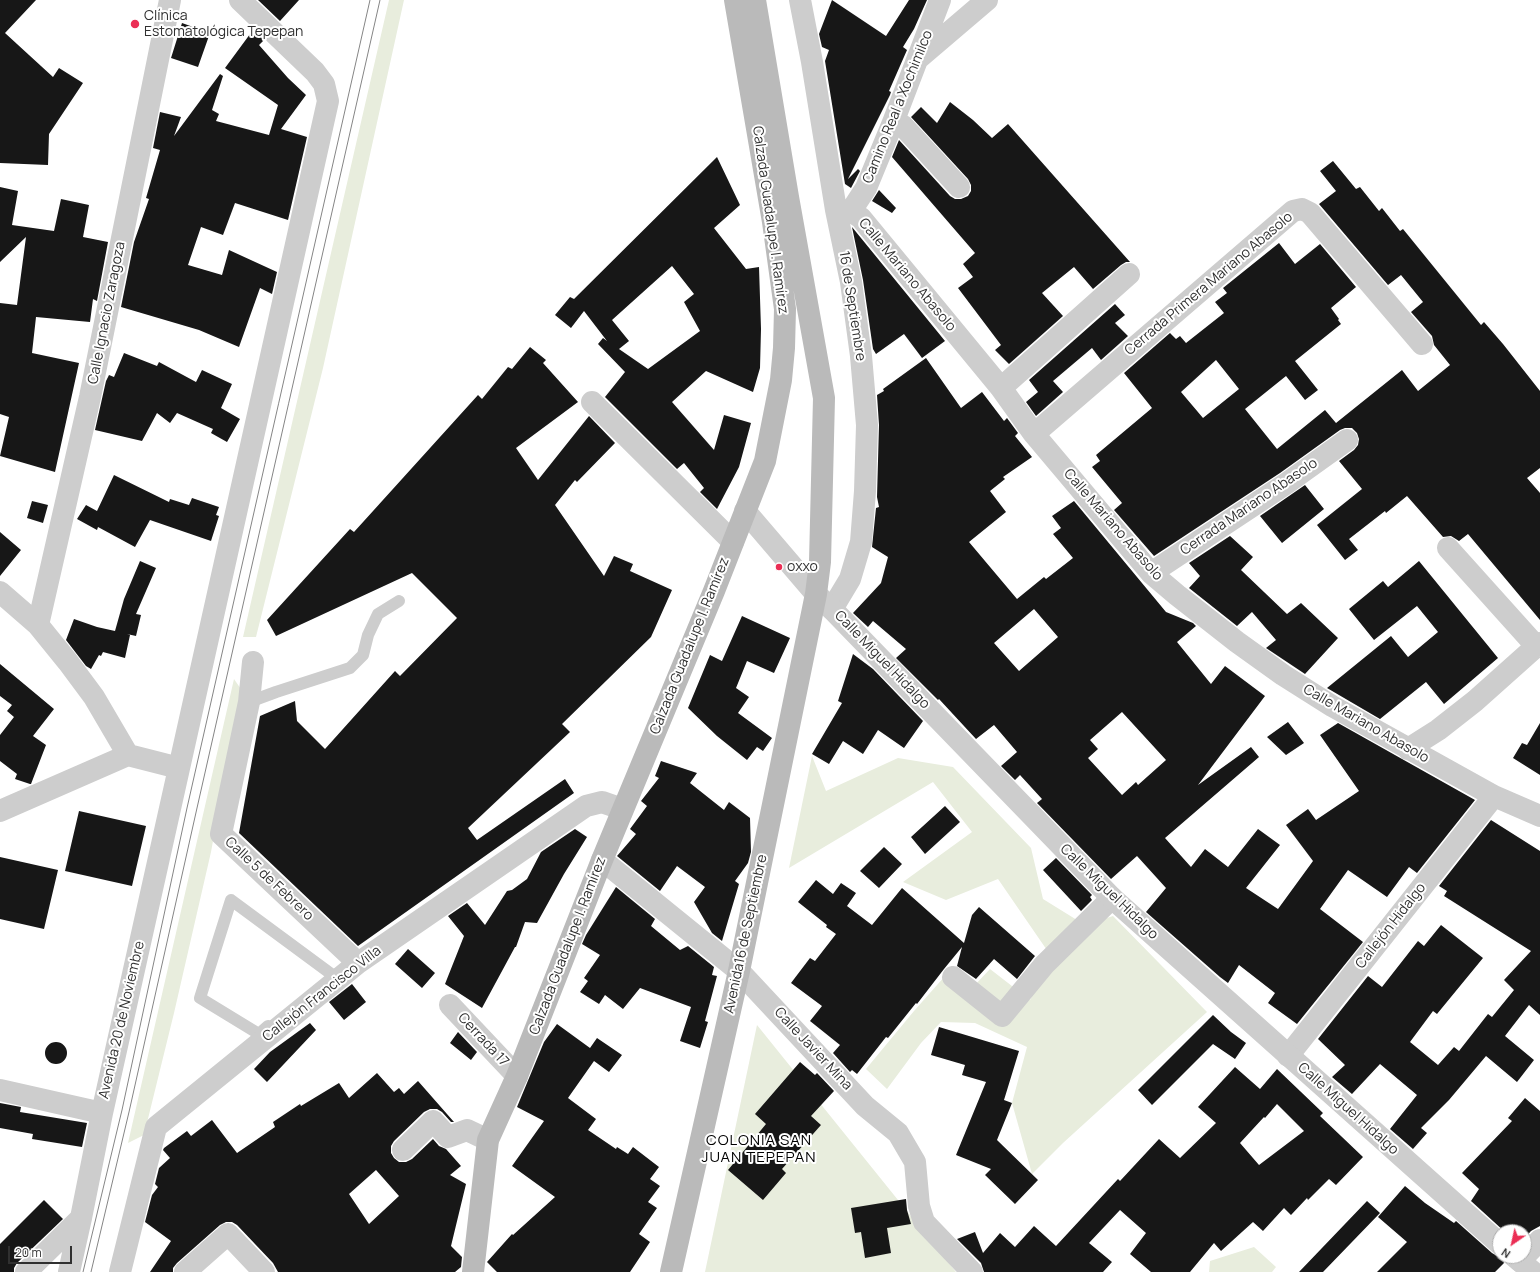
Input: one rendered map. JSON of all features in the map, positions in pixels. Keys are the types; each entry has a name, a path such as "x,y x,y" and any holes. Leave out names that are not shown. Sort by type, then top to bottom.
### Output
{"main road":[{"name":"Calzada Guadalupe I. Ramírez","path":"473,1272 488,1140 517,1076 622,809 733,542 765,460 768,446 781,380 785,309 773,222 735,0"},
{"name":"Calzada Guadalupe I. Ramírez","path":"755,0 789,204 824,398 820,562 816,594"},
{"name":"Avenida16 de Septiembre","path":"671,1272 739,971 816,594"}],"street":[{"name":"Calle Ignacio Zaragoza","path":"38,625 90,397 170,0"},
{"name":"Avenida 20 de Noviembre","path":"69,1272 102,1113 328,101 324,84 315,72 240,0"},
{"name":"16 de Septiembre","path":"800,0 844,210 851,282 861,356 867,425 865,491 861,542 850,579 832,609"},
{"name":"Camino Real a Xochimilco","path":"844,210 866,188 940,0"},
{"path":"916,61 987,0"},
{"path":"894,120 903,126 959,187"},
{"name":"Cerrada Primera Mariano Abasolo","path":"1034,434 1293,211 1302,209 1310,213 1422,344"},
{"name":"Calle Mariano Abasolo","path":"844,210 861,218 1001,388 1034,434 1151,573 1237,642 1283,675 1332,706 1494,796 1540,816"},
{"path":"1001,388 1129,274"},
{"path":"592,402 733,542"},
{"name":"Cerrada Mariano Abasolo","path":"1151,573 1287,483 1347,440"},
{"name":"Calle Miguel Hidalgo","path":"745,511 816,594 1112,898 1492,1237"},
{"path":"1408,749 1438,730 1475,701 1538,645 1448,548"},
{"path":"0,592 38,625 94,697 128,755"},
{"name":"Calle 5 de Febrero","path":"252,662 249,702 221,834 358,963"},
{"path":"0,811 128,755 179,768"},
{"name":"Callejón Hidalgo","path":"1288,1056 1494,796"},
{"name":"Callejón Francisco Villa","path":"120,1272 156,1126 334,977 358,963 586,806 602,802 622,809"},
{"name":"Calle Javier Mina","path":"602,860 739,971 865,1106 898,1133 915,1162 919,1206 924,1222 972,1272"},
{"path":"953,977 1002,1016 1044,965 1112,898"},
{"name":"Cerrada 17","path":"450,1005 517,1076"},
{"path":"0,1090 102,1113"},
{"path":"403,1150 433,1121 448,1137 467,1130 488,1140"},
{"path":"26,1272 81,1218"},
{"path":"184,1272 228,1234 264,1272"},
{"path":"1532,1250 1540,1240"}],"lane":[{"path":"249,702 350,668 363,655 368,635 378,614 400,601"},
{"path":"231,900 334,977 259,1034 200,998 231,900"}],"green space":[{"path":"389,0 404,0 323,368 256,637 243,637"},
{"path":"234,679 245,695 222,791 211,852 144,1135 128,1143"},
{"path":"812,756 826,791 898,758 953,767 1031,848 1043,899 1085,925 1113,916 1207,1012 1063,1143 1032,1174 1012,1103 1027,1047 975,1023 941,1022 921,1043 887,1089 866,1069 945,976 973,987 990,969 1030,1000 1051,956 998,879 946,900 903,882 972,832 933,782 789,868"},
{"path":"757,1025 956,1272 705,1272"},
{"path":"1254,1247 1276,1267 1272,1272 1209,1272 1210,1261"}],"building":[{"path":"0,0 36,0 5,33 53,77 59,68 83,83 49,134 48,165 0,163"},
{"path":"258,0 299,0 280,21"},
{"path":"832,0 886,36 909,0 927,0 914,29 903,47 907,50 889,91 891,92 890,95 848,179 858,169 860,171 851,188 845,184 825,61 829,50 822,47 819,34"},
{"path":"182,23 210,33 198,67 171,58"},
{"path":"253,30 264,40 259,45 288,78 306,95 281,129 307,137 288,220 235,203 223,235 201,227 188,265 222,275 229,250 277,272 272,294 260,288 239,347 199,330 121,307 134,242 149,199 146,198 160,150 153,148 160,112 181,117 174,136 220,74 223,76 212,110 219,114 216,121 269,135 278,105 225,68"},
{"path":"950,102 973,120 992,138 1008,124 1130,262 1126,262 1121,265 1093,289 1074,267 1042,293 1063,316 1009,364 995,350 1001,345 958,288 973,277 963,264 975,253 892,157 899,140 950,196 955,199 961,199 968,196 971,191 971,185 968,179 911,117 921,107 937,123"},
{"path":"717,157 740,205 714,228 746,269 759,267 761,329 760,368 753,392 706,371 672,402 714,450 724,415 751,423 739,467 717,509 700,492 704,488 684,463 677,469 605,397 625,372 598,344 603,338 607,341 584,311 571,328 555,315 570,297 574,299","holes":["672,266 694,294 684,302 700,331 648,369 619,349 629,341 612,320"]},
{"path":"1333,161 1356,189 1360,187 1379,211 1382,208 1400,231 1403,229 1481,325 1484,322 1540,391 1540,468 1527,478 1540,493 1540,620 1468,534 1459,541 1451,536 1443,537 1407,496 1349,539 1358,550 1345,560 1317,525 1362,489 1339,461 1354,450 1358,445 1359,439 1357,433 1352,428 1340,430 1280,473 1154,556 1114,510 1122,503 1092,467 1100,461 1096,455 1152,408 1124,373 1170,333 1176,339 1180,336 1186,343 1224,313 1215,302 1227,293 1223,288 1279,243 1295,264 1320,244 1356,287 1331,308 1341,324 1295,361 1318,390 1305,400 1286,376 1245,409 1277,449 1325,410 1336,423 1402,370 1418,391 1450,365 1434,345 1432,336 1411,312 1423,302 1401,275 1388,285 1319,204 1336,191 1320,171","holes":["1216,360 1239,389 1203,418 1181,392"]},
{"path":"0,187 18,191 12,225 54,231 61,199 89,205 83,237 108,242 97,301 93,299 90,322 36,317 32,353 79,363 55,472 0,456 9,417 0,414 0,303 17,305 26,237 0,262"},
{"path":"879,190 896,208 892,213 872,201"},
{"path":"852,227 945,341 922,358 904,334 876,354 873,349 863,280"},
{"path":"1115,304 1125,315 1115,323 1128,336 1101,360 1092,348 1053,381 1063,392 1036,416 1026,402 1038,392 1029,380"},
{"path":"530,347 546,360 543,363 578,402 516,448 538,480 589,416 615,443 577,482 575,480 555,505 604,576 614,556 633,564 630,571 672,590 651,637 562,724 570,732 468,828 477,840 565,779 574,793 358,946 239,833 260,716 295,701 297,721 325,749 395,671 400,676 457,618 412,573 276,636 267,620 350,529 354,532 478,395 482,399 508,367 512,369"},
{"path":"124,353 157,366 159,362 196,382 202,370 232,384 221,408 240,419 227,442 211,433 213,429 177,413 170,423 157,413 142,441 95,430 106,381 109,375 114,377"},
{"path":"926,358 961,408 982,392 1004,421 1007,418 1018,433 1015,436 1032,457 1003,477 1005,479 990,491 1006,512 969,542 1017,599 1044,577 1046,579 1073,558 1053,534 1061,528 1052,516 1074,501 1166,612 1193,623 1196,626 1177,642 1211,684 1225,666 1265,696 1198,785 1251,747 1259,757 1165,838 1191,867 1205,849 1228,867 1258,829 1280,845 1246,888 1278,909 1313,861 1286,825 1308,809 1316,820 1359,791 1320,735 1338,723 1475,800 1417,873 1409,867 1387,897 1348,870 1320,909 1363,942 1297,1024 1268,1003 1275,993 1239,965 1228,983 1146,912 1166,888 1137,856 1111,879 1037,803 1042,799 1020,775 1015,780 1001,766 1017,752 994,725 976,739 939,699 938,700 896,658 906,649 873,621 868,627 853,613 881,583 888,557 872,547 876,508 879,507 877,497 879,425 877,395 884,391 883,389","holes":["1034,609 1058,637 1019,671 994,643","1122,712 1166,760 1138,785 1136,782 1122,795 1088,758 1098,749 1090,740"]},
{"path":"114,475 169,502 170,499 189,505 192,498 219,507 216,515 219,516 211,541 150,520 135,547 98,527 97,530 77,519 86,505 97,511"},
{"path":"1305,485 1324,509 1282,543 1260,516"},
{"path":"32,501 48,505 43,523 27,518"},
{"path":"0,532 21,550 0,576"},
{"path":"1230,536 1253,557 1241,570 1287,614 1301,603 1338,638 1305,674 1266,648 1276,640 1252,612 1237,626 1189,588 1200,576 1189,563"},
{"path":"140,561 156,568 136,614 141,615 136,636 127,634 130,635 125,658 103,652 101,656 99,655 91,669 86,666 66,640 74,619 97,627 115,631 124,599"},
{"path":"1419,561 1498,658 1444,704 1426,682 1380,719 1327,688 1391,636 1408,657 1438,632 1417,606 1374,640 1349,609 1383,581 1388,587"},
{"path":"742,616 790,638 774,673 747,661 736,688 749,697 738,713 772,738 763,751 757,747 747,760 717,736 688,708 710,655 722,661"},
{"path":"853,654 873,669 923,721 904,748 878,730 863,754 843,741 829,764 812,754 842,703 838,701"},
{"path":"0,664 54,709 33,736 46,745 31,784 15,779 17,774 0,761 0,735 14,717 7,711 12,705 0,696"},
{"path":"1288,722 1304,743 1286,755 1267,737"},
{"path":"1540,723 1540,775 1513,758 1522,743 1527,745"},
{"path":"661,761 697,773 690,783 724,810 729,802 750,818 751,852 748,863 735,881 739,884 722,941 712,933 694,902 705,887 677,866 660,891 617,856 636,834 630,829 647,806 641,801 659,778 655,776"},
{"path":"945,806 960,822 925,854 911,837"},
{"path":"79,811 146,826 132,886 65,871"},
{"path":"1491,820 1540,851 1540,1015 1529,1005 1505,1036 1534,1060 1517,1082 1486,1056 1449,1100 1421,1128 1427,1133 1413,1149 1390,1129 1417,1095 1380,1064 1352,1094 1332,1077 1345,1065 1318,1039 1368,976 1382,987 1418,941 1424,946 1441,925 1483,958 1437,1014 1433,1011 1410,1042 1438,1065 1454,1047 1459,1051 1488,1014 1492,1017 1514,990 1504,980 1531,951 1444,896 1447,891 1439,886"},
{"path":"575,829 587,837 564,874 537,923 525,922 516,947 482,1008 445,984 464,936 448,916 467,903 485,925 507,891 512,890 527,879 541,852"},
{"path":"884,847 902,864 879,888 860,871"},
{"path":"0,857 58,870 44,929 0,919"},
{"path":"1056,858 1092,895 1090,897 1092,900 1081,911 1043,870"},
{"path":"816,880 833,894 841,883 856,893 847,906 872,925 902,888 964,943 972,915 979,907 1035,956 1017,979 994,959 976,979 957,966 962,947 917,1004 916,1003 888,1038 886,1037 857,1074 852,1070 850,1072 833,1053 840,1045 810,1021 822,1006 791,983 810,958 815,961 836,934 798,902"},
{"path":"616,887 655,919 651,926 680,950 688,946 714,967 712,975 717,976 705,1021 708,1022 700,1048 680,1041 691,1007 640,988 623,1009 605,995 599,1004 580,992 588,981 584,978 600,955 582,944"},
{"path":"408,949 435,973 422,988 395,964"},
{"path":"352,984 366,1002 344,1020 329,1002"},
{"path":"1213,1015 1231,1032 1246,1043 1235,1059 1213,1044 1152,1105 1138,1090"},
{"path":"310,1023 316,1030 267,1082 254,1069 270,1052"},
{"path":"557,1024 590,1048 597,1038 622,1055 609,1072 594,1061 568,1098 596,1119 588,1130 616,1149 617,1147 628,1154 633,1147 659,1167 650,1179 660,1186 648,1202 657,1208 639,1234 650,1242 630,1272 497,1272 487,1262 512,1234 513,1235 555,1197 512,1166 544,1121 517,1107 544,1042"},
{"path":"939,1027 1019,1051 1004,1100 1012,1103 997,1140 1038,1180 1015,1204 985,1175 991,1169 956,1155 986,1082 962,1075 965,1065 931,1055"},
{"path":"458,1032 477,1052 471,1060 450,1043"},
{"path":"56,1042 64,1045 67,1053 64,1061 56,1064 48,1061 45,1053 48,1045"},
{"path":"800,1062 815,1075 817,1073 834,1091 811,1116 821,1125 782,1169 786,1173 763,1200 728,1170 766,1124 755,1114"},
{"path":"1235,1067 1260,1089 1277,1069 1323,1113 1320,1116 1363,1157 1336,1185 1329,1179 1308,1200 1307,1198 1291,1215 1284,1208 1263,1231 1253,1222 1221,1251 1214,1243 1190,1272 1151,1272 1130,1254 1146,1233 1120,1210 1089,1243 1112,1262 1103,1272 984,1272 981,1263 957,1239 975,1232 983,1253 1000,1233 1015,1247 1034,1226 1056,1246 1118,1179 1120,1181 1159,1139 1180,1158 1216,1123 1198,1107","holes":["1277,1104 1304,1131 1259,1165 1240,1143"]},
{"path":"377,1073 394,1092 399,1088 404,1094 418,1081 454,1122 451,1122 442,1112 437,1109 430,1109 424,1112 394,1141 391,1146 391,1153 399,1162 406,1162 412,1159 433,1139 439,1146 446,1149 461,1166 450,1175 466,1184 451,1246 462,1257 461,1267 455,1272 278,1272 273,1263 237,1225 232,1222 226,1222 220,1225 177,1263 173,1268 173,1272 150,1272 171,1241 145,1222 152,1195 158,1187 155,1184 159,1168 170,1158 163,1150 164,1148 187,1131 191,1136 212,1120 237,1153 275,1127 273,1122 300,1104 301,1106 339,1083 349,1098","holes":["376,1170 399,1196 369,1224 349,1194"]},
{"path":"1525,1098 1540,1111 1540,1226 1532,1230 1532,1224 1496,1224 1471,1201 1479,1189 1462,1173 1512,1121 1508,1118"},
{"path":"0,1103 21,1107 20,1112 87,1123 82,1147 32,1139 33,1134 0,1128"},
{"path":"1405,1186 1425,1203 1454,1223 1456,1221 1492,1253 1492,1264 1503,1264 1495,1272 1377,1272 1407,1242 1378,1217"},
{"path":"906,1199 911,1224 887,1228 891,1253 865,1258 861,1232 855,1233 851,1208"},
{"path":"44,1200 63,1219 17,1263 14,1268 14,1272 0,1272 0,1244"},
{"path":"1367,1201 1380,1213 1323,1272 1299,1272"}],"tram line":[{"path":"83,1272 122,1110 187,808 370,0"},
{"path":"91,1272 129,1112 380,0"}],"place":[{"name":"Clínica Estomatológica Tepepan","path":"135,24"},
{"name":"oxxo","path":"779,567"}],"district":[{"name":"COLONIA SAN JUAN TEPEPAN","path":"759,1150"}]}
